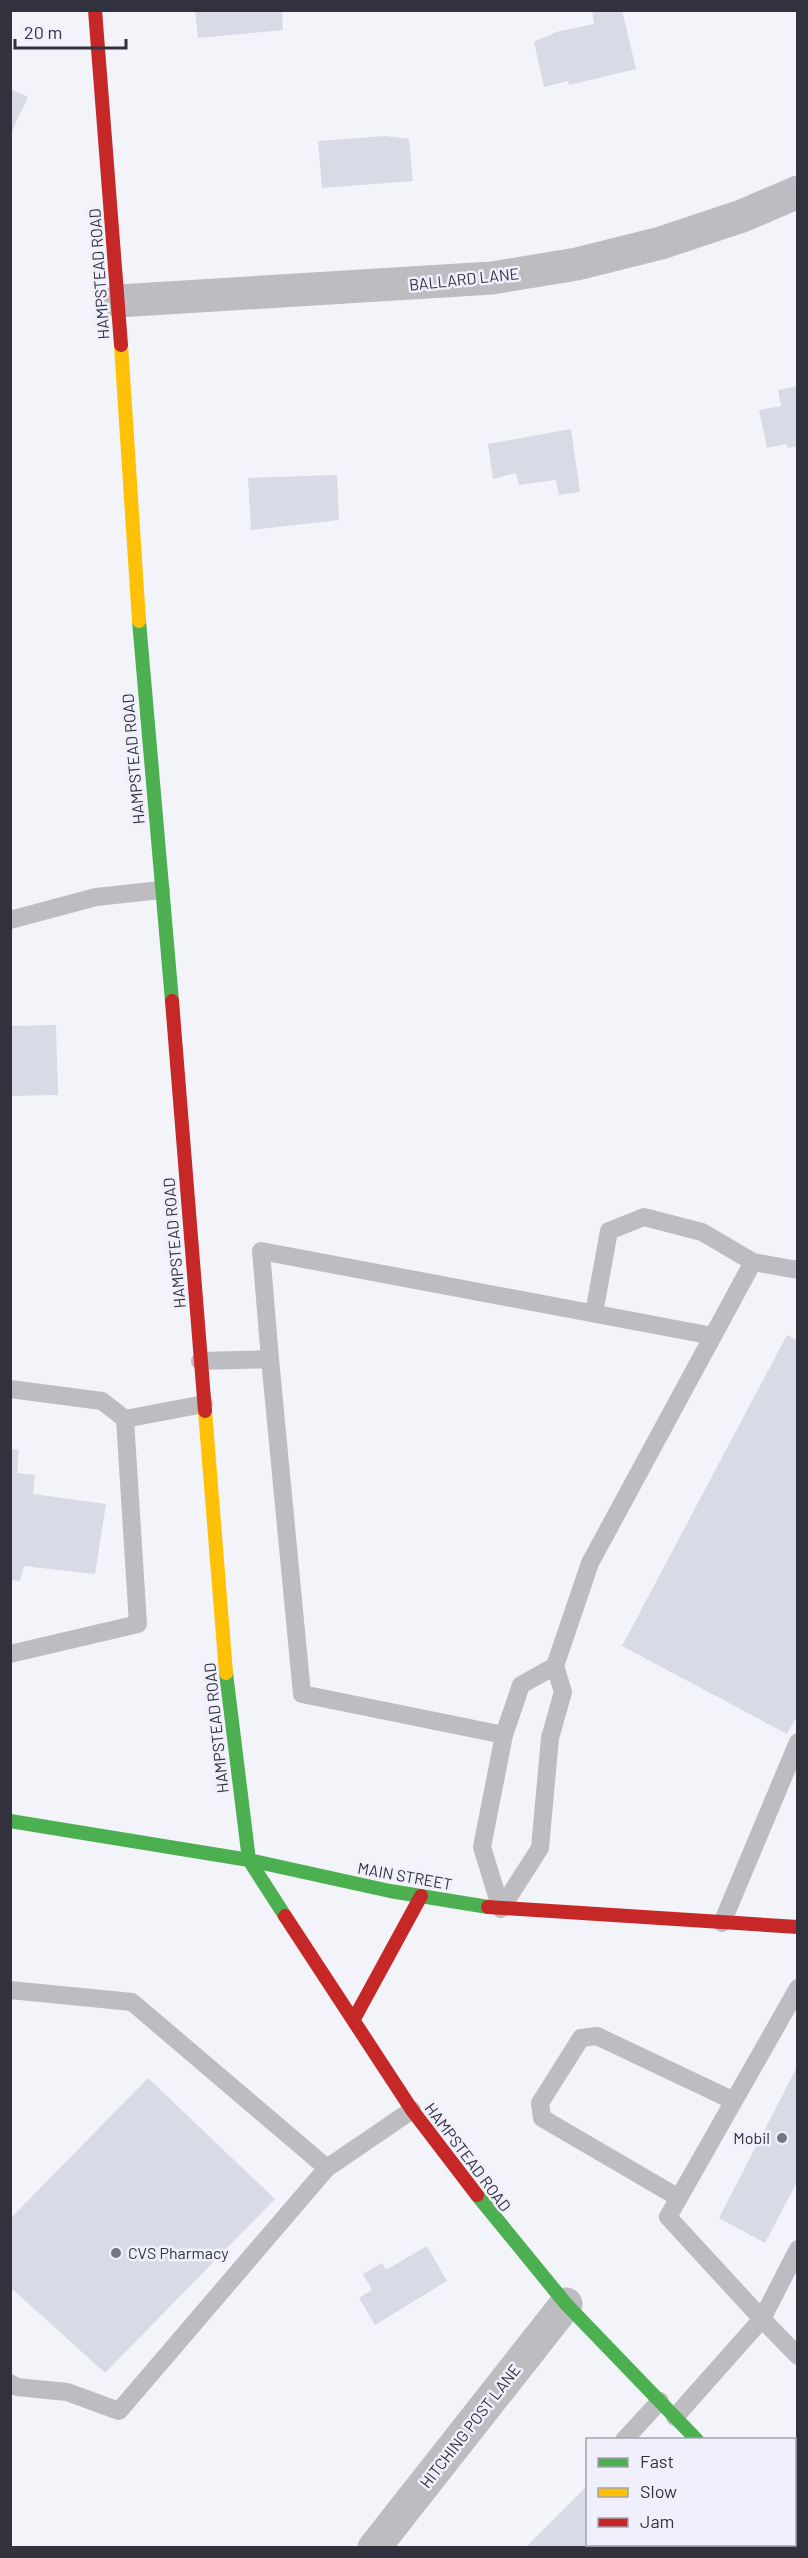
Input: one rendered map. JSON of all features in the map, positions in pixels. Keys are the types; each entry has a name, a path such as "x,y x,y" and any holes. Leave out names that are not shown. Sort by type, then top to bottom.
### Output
{"street":[{"name":"HAMPSTEAD ROAD","path":"94,10 118,301 126,441 161,890 224,1653 249,1860 412,2110 504,2232 566,2304 697,2438"},
{"name":"BALLARD LANE","path":"118,301 492,278 577,264 661,243 742,216 798,192"},
{"name":"MAIN STREET","path":"10,1821 249,1860 318,1877 501,1909 798,1928"},
{"path":"354,2019 421,1896"},
{"name":"HITCHING POST LANE","path":"374,2547 566,2304"}],"lane":[{"path":"10,920 96,897 161,890"},
{"path":"594,1313 609,1231 644,1217 702,1232 753,1262 798,1270"},
{"path":"504,1735 302,1694 261,1251 713,1336"},
{"path":"501,1909 540,1848 550,1738 563,1692 555,1666 590,1563 753,1262"},
{"path":"200,1361 270,1359"},
{"path":"10,1389 102,1401 125,1419 138,1624 10,1654"},
{"path":"125,1419 204,1404"},
{"path":"501,1909 482,1847 504,1735 520,1685 555,1666"},
{"path":"722,1923 798,1742"},
{"path":"10,1990 132,2002 327,2168"},
{"path":"797,1991 668,2217 798,2356"},
{"path":"680,2198 542,2118 540,2103 581,2038 597,2036 734,2101"},
{"path":"10,2384 17,2387 68,2392 119,2411 327,2168 412,2110"},
{"path":"675,2417 762,2319 791,2280 798,2249"},
{"path":"625,2438 660,2401"}],"building":[{"path":"195,10 282,10 283,30 198,38"},
{"path":"592,10 622,10 636,69 569,85 568,81 544,87 534,42 556,32 594,24"},
{"path":"10,89 28,97 10,135"},
{"path":"385,136 409,139 413,181 322,188 318,141"},
{"path":"798,386 798,446 788,448 786,444 767,448 759,410 781,406 778,390"},
{"path":"571,429 580,492 559,495 556,480 519,485 516,473 493,479 488,444"},
{"path":"337,475 339,520 251,530 248,478"},
{"path":"56,1025 58,1095 10,1096 10,1026"},
{"path":"787,1335 798,1341 798,1714 787,1734 622,1646"},
{"path":"10,1449 19,1450 17,1473 35,1475 33,1494 106,1504 95,1574 24,1566 20,1581 10,1580"},
{"path":"798,2065 798,2180 765,2243 719,2218"},
{"name":"CVS Pharmacy","path":"148,2078 275,2199 105,2373 10,2287 10,2219"},
{"path":"427,2246 447,2281 375,2325 359,2298 372,2290 363,2274 382,2263 386,2270"},
{"path":"586,2487 586,2546 658,2546 660,2548 525,2548"}],"traffic: fast":[{"path":"139,621 172,1001"},
{"path":"226,1673 249,1860 285,1916"},
{"path":"10,1821 249,1860 390,1891 488,1907"},
{"path":"477,2195 566,2304 695,2438"}],"traffic: slow":[{"path":"121,345 139,621"},
{"path":"205,1411 226,1673"}],"traffic: jam":[{"path":"95,10 121,345"},
{"path":"172,1001 205,1411"},
{"path":"354,2019 421,1896"},
{"path":"488,1907 798,1927"},
{"path":"285,1916 412,2110 477,2195"}],"place":[{"name":"Mobil","path":"782,2138"},
{"name":"CVS Pharmacy","path":"116,2253"}]}
